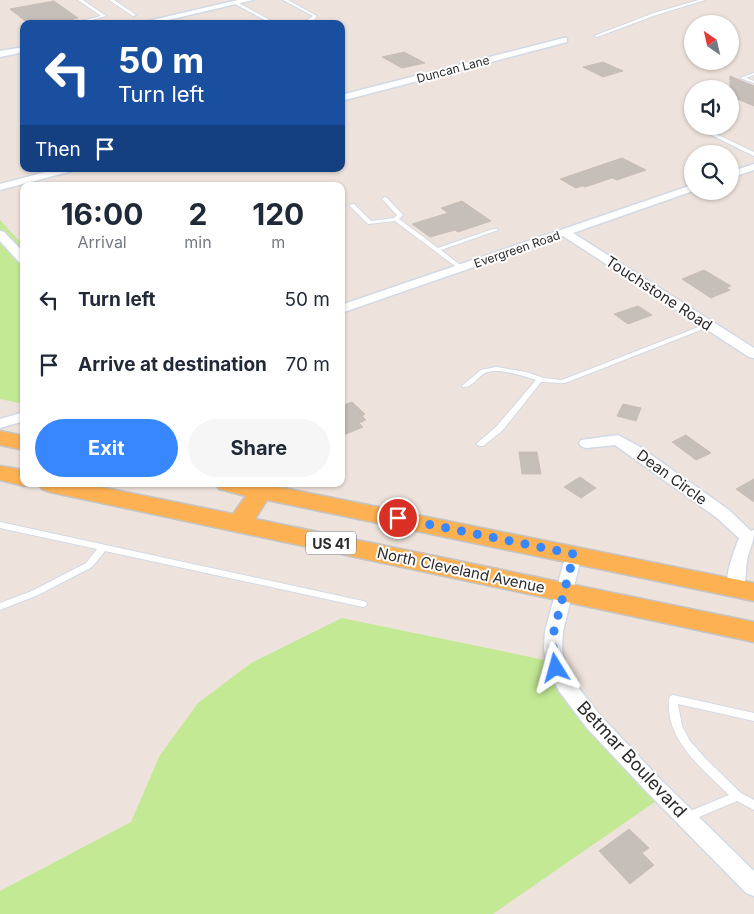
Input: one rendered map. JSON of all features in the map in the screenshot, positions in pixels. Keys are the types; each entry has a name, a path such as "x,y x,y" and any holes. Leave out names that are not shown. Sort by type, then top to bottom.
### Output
{"main road":[{"path":"0,438 20,442"},
{"path":"0,473 20,477"},
{"name":"North Cleveland Avenue","path":"64,487 754,632"},
{"path":"239,524 263,487"},
{"name":"US 41","path":"263,487 745,590"}],"street":[{"path":"157,20 249,0"},
{"name":"Duncan Lane","path":"345,97 564,40"},
{"path":"0,54 20,50"},
{"path":"739,172 754,167"},
{"path":"0,187 57,172"},
{"name":"Evergreen Road","path":"345,308 684,191"},
{"name":"Touchstone Road","path":"564,232 754,354"},
{"path":"0,234 20,256"},
{"path":"0,424 20,417"},
{"name":"Dean Circle","path":"586,443 618,440 635,450 723,514 751,537"},
{"path":"745,590 738,559 751,537"},
{"name":"Betmar Boulevard","path":"574,554 554,631 553,649 556,668 566,686 594,722 754,886"}],"lane":[{"path":"80,0 110,20"},
{"path":"111,0 134,15"},
{"path":"285,0 314,16 311,20"},
{"path":"596,36 655,14 703,0"},
{"path":"236,3 268,20"},
{"path":"89,20 104,16"},
{"path":"754,74 742,78 754,82"},
{"path":"715,135 754,154"},
{"path":"352,205 370,223 396,219 400,215 385,199"},
{"path":"396,219 461,268"},
{"path":"437,250 495,230"},
{"path":"465,386 483,371 496,369 563,382 709,325"},
{"path":"480,444 499,429 540,379"},
{"path":"0,525 363,604"},
{"path":"0,607 35,593 89,565 103,548"},
{"path":"754,717 673,699 677,726 685,741 701,761 737,796 754,805"},
{"path":"685,817 737,796"}],"green space":[{"path":"0,220 20,242 20,403 0,399"},
{"path":"342,618 559,663 662,797 493,914 0,914 0,891 131,822 160,755 198,703 251,663"}],"building":[{"path":"54,1 78,18 74,20 24,20 10,9"},
{"path":"404,52 425,63 402,68 382,57"},
{"path":"603,62 623,71 603,77 583,67"},
{"path":"730,76 754,86 754,106 739,100 739,80 730,80"},
{"path":"622,158 646,170 617,180 612,178 576,188 560,179"},
{"path":"462,201 491,221 458,232 455,230 430,237 412,224 448,213 441,208"},
{"path":"704,270 731,286 726,288 730,290 711,298 682,279"},
{"path":"638,306 652,315 628,324 614,314"},
{"path":"352,402 365,414 362,416 366,420 359,423 363,427 345,434 345,405"},
{"path":"623,404 641,408 636,421 617,416"},
{"path":"686,435 711,453 696,460 672,442"},
{"path":"519,452 537,452 541,474 522,474"},
{"path":"580,477 596,488 581,498 564,487"},
{"path":"754,479 754,502 736,489"},
{"path":"629,829 649,848 642,853 654,865 630,884 599,851"}],"route":[{"path":"398,518 574,554 554,631 553,649 556,668"}]}
